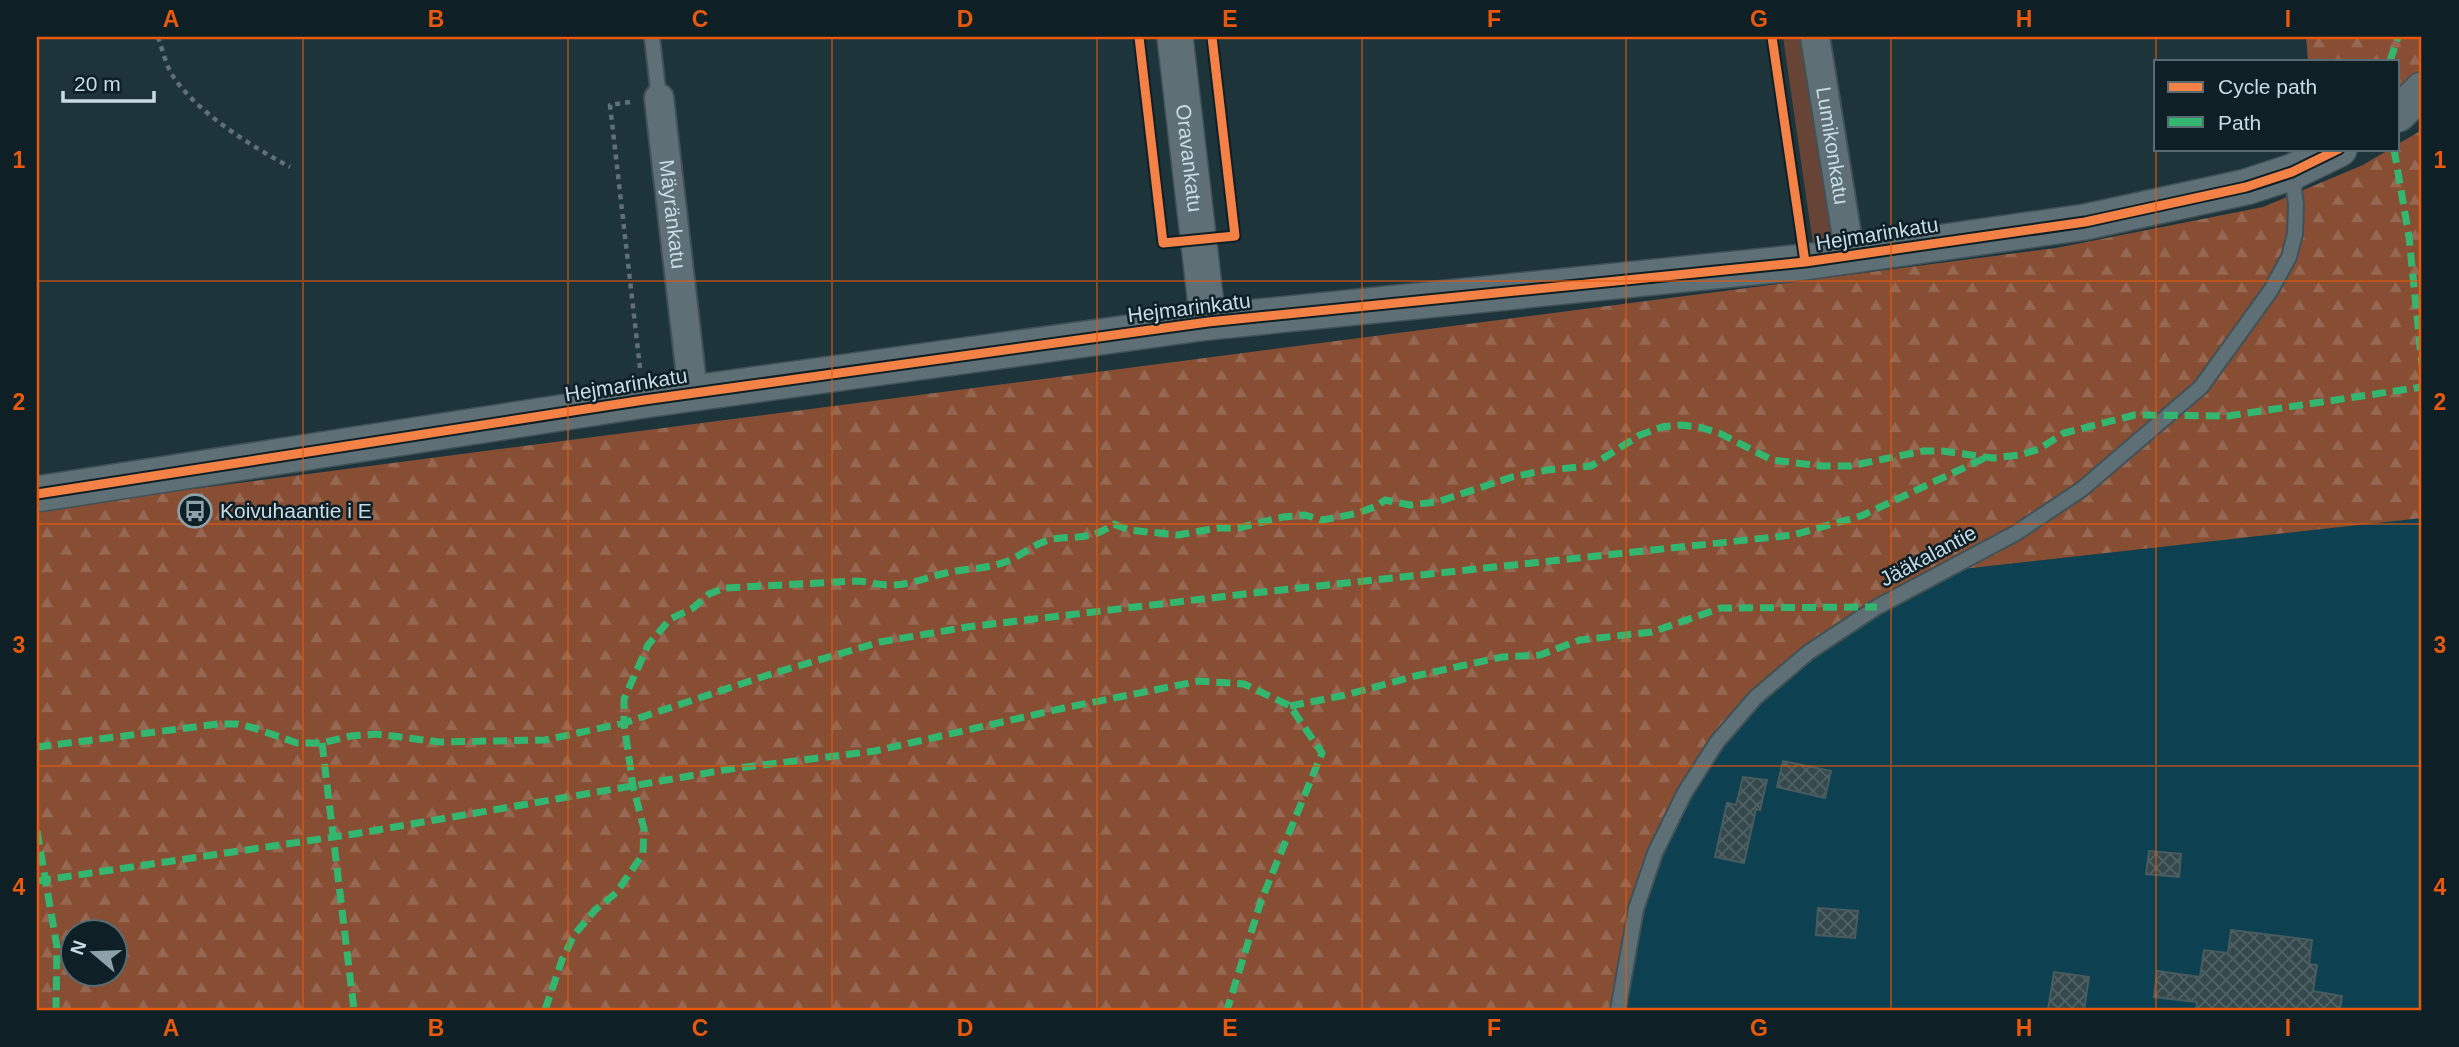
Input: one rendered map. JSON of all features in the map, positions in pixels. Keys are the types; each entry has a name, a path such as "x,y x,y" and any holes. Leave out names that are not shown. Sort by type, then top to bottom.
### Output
{"street":[{"name":"Oravankatu","path":"1175,37 1208,322"},
{"name":"Lumikonkatu","path":"1815,37 1850,256"},
{"path":"2400,112 2422,90"},
{"name":"Mäyränkatu","path":"659,98 693,393"},
{"name":"Hejmarinkatu","path":"37,494 644,400 1208,322 1805,262 2085,222 2246,187 2292,172 2337,150"}],"lane":[{"name":"Mäyränkatu","path":"652,37 659,98"},
{"name":"Jääkalantie","path":"1618,1010 1636,909 1655,853 1684,794 1717,741 1756,697 1810,652 1877,607 2016,533 2082,489 2201,387 2272,290 2290,257 2295,234 2296,205 2292,172"}],"path":[{"path":"158,37 170,72 195,103 260,151 290,167"},
{"path":"644,400 610,105 659,98"}],"shaded area":[{"path":"1783,37 1803,37 1835,240 1813,244"},
{"path":"2422,518 2422,1010 1618,1010 1636,909 1717,742 1809,652 1944,571"}],"green space":[{"path":"2306,37 2422,37 2422,90 2400,112 2400,60 2308,60"},
{"path":"2422,130 2422,518 1944,571 1809,652 1717,742 1655,853 1618,1010 37,1010 37,509 2056,248 2263,207 2363,165 2388,150 2400,150 2400,143"}],"building":[{"path":"1783,761 1831,771 1825,798 1777,787"},
{"path":"1743,777 1767,780 1760,810 1756,809 1744,863 1715,857 1727,803 1736,805"},
{"path":"2149,851 2181,854 2179,877 2146,874"},
{"path":"1818,908 1858,911 1855,938 1816,935"},
{"path":"2231,930 2312,940 2309,964 2317,965 2313,991 2342,996 2340,1010 2196,1010 2197,1002 2154,997 2157,971 2200,977 2204,950 2228,953"},
{"path":"2054,972 2089,977 2084,1010 2048,1010"}],"marked path":[{"path":"2390,60 2398,37"},
{"path":"2394,150 2409,237 2422,366"},
{"path":"37,747 218,724 254,728 297,743 322,743 351,736 376,734 440,742 545,740 624,723 624,699 648,645 670,619 693,608 709,594 724,588 856,581 895,585 999,564 1045,541 1091,535 1114,524 1129,530 1178,535 1217,528 1238,528 1283,517 1305,515 1321,520 1334,518 1358,513 1385,500 1410,505 1437,502 1512,477 1547,470 1591,466 1640,435 1662,427 1699,427 1719,433 1772,460 1821,466 1850,466 1923,451 1993,458 2020,455 2039,449 2064,433 2135,415 2228,416 2422,387"},
{"path":"545,1010 562,960 574,935 595,910 616,893 643,854 644,829 633,786 624,723 771,674 880,642 967,627 1253,593 1793,535 1861,516 1987,457"},
{"path":"1290,706 1502,657 1540,655 1580,640 1652,632 1721,608 1877,607"},
{"path":"37,881 354,834 730,769 875,751 1064,708 1199,681 1244,684 1290,706 1322,753 1261,901 1227,1010"},
{"path":"322,743 354,1010"},
{"path":"37,831 57,947 56,1010"}],"cycle path":[{"path":"1139,37 1163,243 1235,236 1212,37"},
{"path":"1772,37 1805,262"},
{"path":"37,494 644,400 1208,322 1805,262 2085,222 2246,187 2292,172 2337,150"}],"place":[{"name":"Koivuhaantie i E","path":"195,511"}]}
